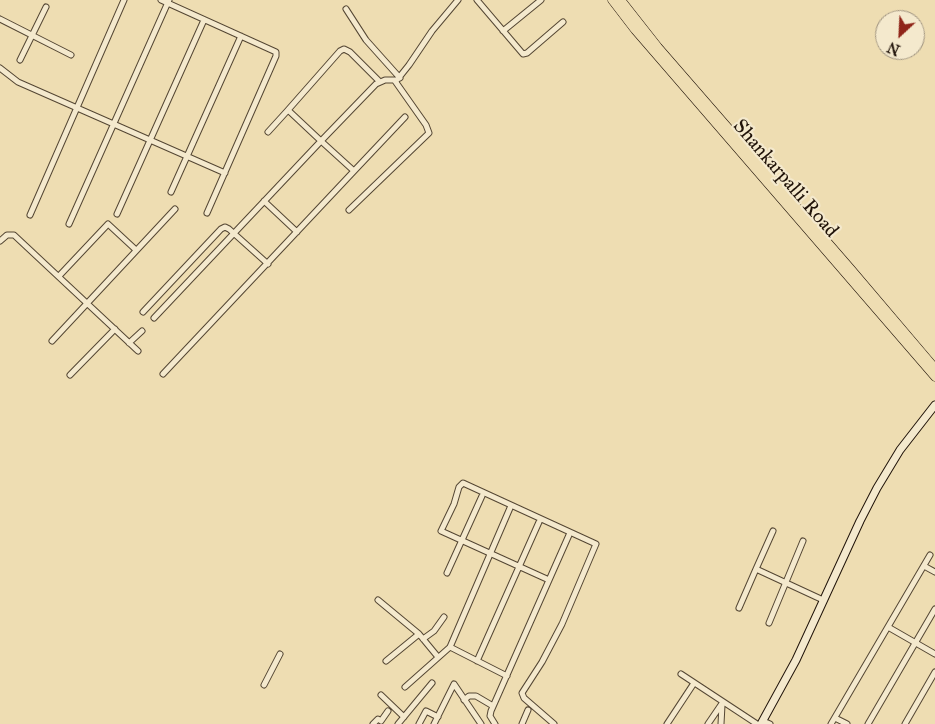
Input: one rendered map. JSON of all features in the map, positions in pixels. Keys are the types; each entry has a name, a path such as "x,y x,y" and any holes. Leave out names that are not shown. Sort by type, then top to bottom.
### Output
{"main road":[{"name":"Shankarpalli Road","path":"612,0 648,45 935,377"},
{"name":"Shankarpalli Road","path":"621,0 658,48 935,368"},
{"path":"763,723 796,660 877,488 900,450 935,405"}],"street":[{"path":"30,215 124,0"},
{"path":"161,0 168,1 204,20 274,50 276,56 206,213"},
{"path":"154,318 321,140 379,82 397,80 432,31 458,0"},
{"path":"477,0 523,54 527,53 563,22"},
{"path":"503,32 541,0"},
{"path":"69,224 168,1"},
{"path":"20,60 46,7"},
{"path":"346,9 366,40 397,80 426,125 429,133 349,210"},
{"path":"0,19 71,55"},
{"path":"117,214 204,20"},
{"path":"171,192 241,36"},
{"path":"268,132 340,51 344,49 350,52 379,82"},
{"path":"0,68 18,82 225,173"},
{"path":"288,110 354,171"},
{"path":"162,374 405,117"},
{"path":"264,201 297,232"},
{"path":"52,341 175,209"},
{"path":"60,276 108,224 136,250"},
{"path":"143,312 221,229 227,228 234,233 268,264"},
{"path":"0,241 7,235 14,235 138,351"},
{"path":"70,375 115,329"},
{"path":"130,343 142,331"},
{"path":"549,580 441,531 454,504 459,487 463,483 596,544 562,624 522,694 524,698 554,724"},
{"path":"447,573 482,496"},
{"path":"406,687 450,647 510,508"},
{"path":"477,661 539,522"},
{"path":"739,608 773,532"},
{"path":"495,724 490,716 493,706 569,535"},
{"path":"769,623 803,541"},
{"path":"832,724 930,555"},
{"path":"924,566 935,572"},
{"path":"756,569 823,600"},
{"path":"378,600 418,634 438,658"},
{"path":"868,724 935,609"},
{"path":"423,640 434,631 444,617"},
{"path":"888,627 935,654"},
{"path":"386,662 418,634"},
{"path":"450,647 507,676"},
{"path":"264,685 280,654"},
{"path":"905,724 935,672"},
{"path":"681,674 723,702 763,723"},
{"path":"667,724 694,682"},
{"path":"398,724 432,683"},
{"path":"434,724 454,684 481,724"},
{"path":"381,695 404,717"},
{"path":"464,700 469,696 476,696 493,706"},
{"path":"708,724 723,702"},
{"path":"721,724 723,702"},
{"path":"522,724 528,710"},
{"path":"373,724 378,719 380,721 388,711"},
{"path":"419,724 426,711 438,717"},
{"path":"835,718 847,724"}]}
